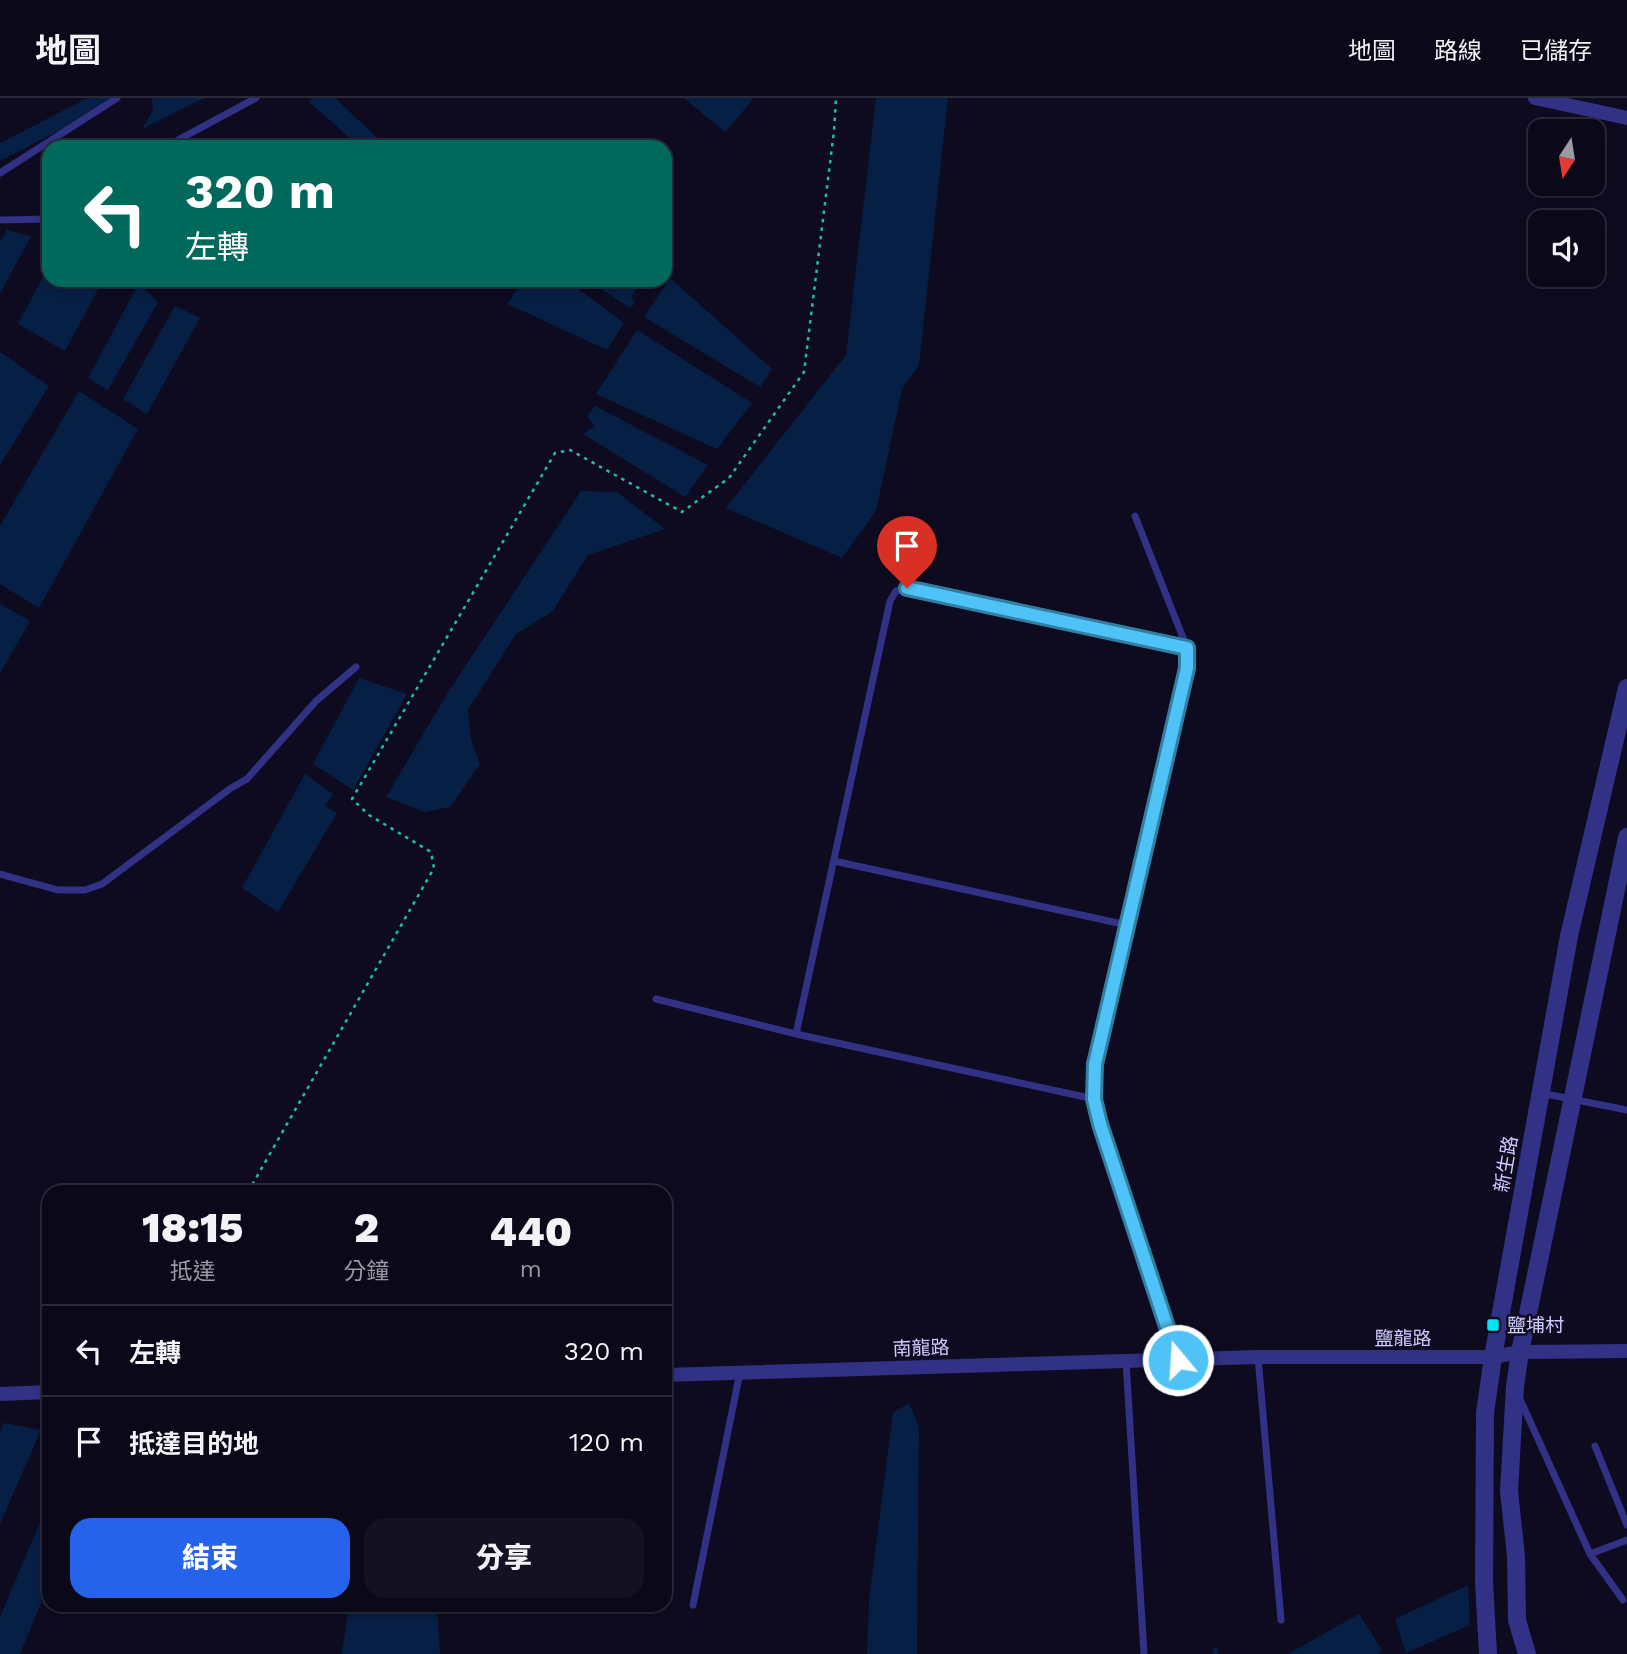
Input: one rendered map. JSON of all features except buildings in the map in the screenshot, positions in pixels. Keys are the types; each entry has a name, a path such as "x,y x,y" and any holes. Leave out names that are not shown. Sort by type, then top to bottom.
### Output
{"street":[{"path":"1535,98 1627,118"},
{"name":"新生路","path":"1488,1654 1484,1581 1485,1413 1493,1357 1569,936 1627,688"},
{"path":"1527,1654 1517,1620 1516,1556 1509,1491 1515,1386 1627,837"},
{"name":"鹽龍路","path":"1178,1360 1258,1357 1493,1357 1520,1352 1627,1351"},
{"name":"南龍路","path":"672,1375 1178,1360"},
{"path":"0,1394 42,1392"}],"lane":[{"path":"51,140 117,98"},
{"path":"178,140 256,98"},
{"path":"0,173 42,146"},
{"path":"0,220 42,219"},
{"path":"1135,516 1187,648 1187,668 1095,1064 1094,1099 1178,1360"},
{"path":"796,1034 890,601 896,591 907,588 1187,648"},
{"path":"0,874 58,890 85,890 102,884 247,779 316,701 356,667"},
{"path":"834,860 1127,925"},
{"path":"656,999 796,1034 1094,1099"},
{"path":"1540,1093 1627,1110"},
{"path":"1258,1357 1281,1620"},
{"path":"1126,1361 1144,1654"},
{"path":"693,1605 740,1372"},
{"path":"1515,1386 1590,1554 1623,1600"},
{"path":"1595,1446 1627,1525"},
{"path":"1590,1554 1627,1539"}],"path":[{"path":"252,1185 434,868 430,852 369,815 352,799 555,453 570,450 682,512 729,478 804,372 836,98"}],"water":[{"path":"152,98 204,98 142,129 153,110"},
{"path":"313,98 335,98 380,140 352,140 309,102"},
{"path":"684,98 754,98 725,132"},
{"path":"876,98 948,98 919,365 902,389 876,511 842,558 726,508 846,355"},
{"path":"7,230 31,236 0,294 0,242"},
{"path":"42,278 42,287 99,287 65,351 18,324"},
{"path":"672,280 772,369 760,387 644,317 664,287 672,287"},
{"path":"137,287 143,287 158,302 108,390 88,378"},
{"path":"518,287 575,287 624,323 607,350 508,304"},
{"path":"598,287 638,287 631,297 635,303 630,308"},
{"path":"175,306 200,318 147,414 123,399"},
{"path":"637,330 752,403 717,449 596,394"},
{"path":"0,352 49,386 0,465"},
{"path":"79,391 138,429 39,608 0,584 0,526"},
{"path":"595,406 708,465 685,497 583,434 595,426 587,417"},
{"path":"581,491 617,492 665,529 588,555 552,612 516,634 468,710 471,740 480,764 450,807 425,812 386,797 447,694"},
{"path":"0,604 30,621 0,673"},
{"path":"359,678 407,694 353,790 313,764"},
{"path":"305,774 333,794 325,806 337,813 278,912 242,888"},
{"path":"909,1403 919,1427 917,1654 867,1654 869,1600 893,1413"},
{"path":"4,1423 41,1430 0,1524 0,1431"},
{"path":"42,1518 42,1601 20,1654 0,1654 0,1617"},
{"path":"1468,1585 1470,1625 1406,1653 1395,1619"},
{"path":"348,1612 437,1612 440,1654 342,1654"},
{"path":"1359,1614 1382,1650 1378,1654 1288,1654"}],"waterway":[{"path":"0,152 104,98"},
{"path":"1215,1654 1216,1649"}],"place":[{"name":"鹽埔村","path":"1493,1325"}],"route":[{"path":"907,588 1187,648 1187,668 1095,1064 1094,1099 1178,1360"}]}
